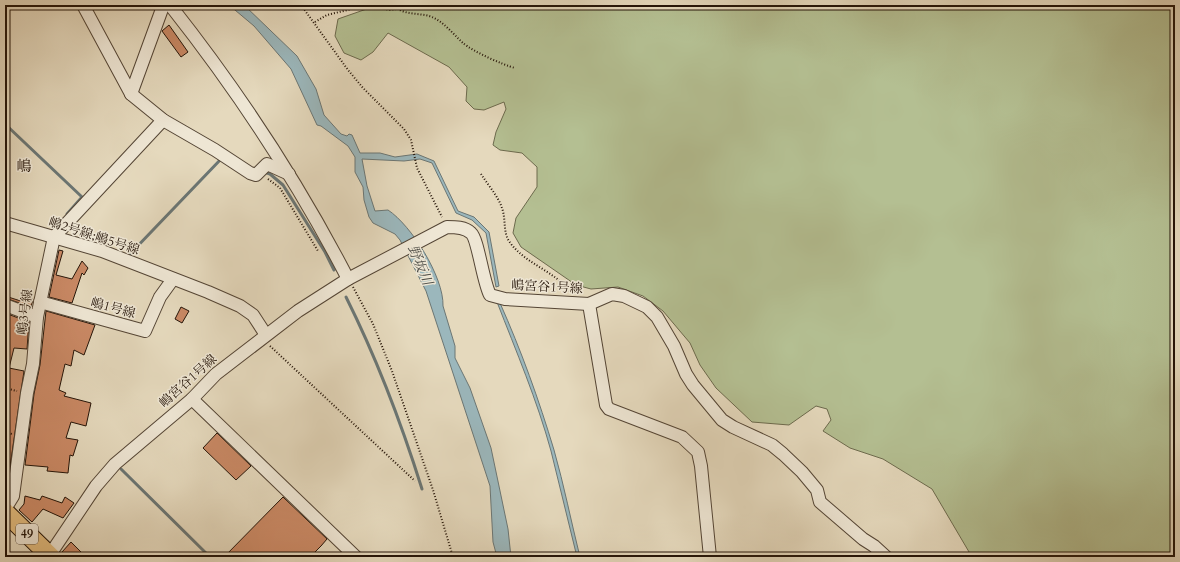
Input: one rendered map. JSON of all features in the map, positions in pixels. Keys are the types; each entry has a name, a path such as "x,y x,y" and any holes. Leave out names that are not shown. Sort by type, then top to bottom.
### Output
{"main road":[{"name":"49","path":"5,512 50,556"}],"street":[{"path":"83,5 131,94 163,120 256,175 267,164 289,174"},
{"path":"131,94 162,9 166,5"},
{"path":"170,5 207,52 270,142 348,279"},
{"path":"54,237 163,120"},
{"name":"嶋2号線;嶋5号線","path":"5,223 129,261 240,306 253,315 264,337"},
{"name":"嶋宮谷1号線","path":"50,556 87,499 115,464 192,399 216,374 298,311 348,279 447,227 461,228 472,233 477,245 479,262 490,295 505,299 589,304 612,294 624,296 647,307 657,317 674,346 692,385 722,420 733,427 772,445 783,454 802,472 816,490 820,502 886,557"},
{"name":"嶋3号線","path":"5,509 13,496 27,393 34,364 37,317 54,237"},
{"name":"嶋1号線","path":"40,302 145,331 160,297 173,279"},
{"path":"589,304 606,405 609,409 682,437 698,452 701,466 710,557"},
{"path":"5,306 37,317"},
{"path":"192,399 356,557"}],"path":[{"path":"301,5 363,88 404,129 411,140 416,168 447,227"},
{"path":"314,22 327,15 368,5 389,10 400,10 427,5"},
{"path":"400,10 408,14 432,17 444,25 464,44 506,66 515,68"},
{"path":"481,174 498,199 503,210 509,241 517,251 571,291 575,303"},
{"path":"256,175 267,178 280,188 318,251"},
{"path":"348,279 373,324 392,371 433,490 453,557"},
{"path":"264,337 416,481"}],"green space":[{"path":"378,5 1175,5 1175,557 972,557 932,489 883,459 850,448 823,431 831,420 827,409 816,406 789,425 752,422 716,388 700,365 690,343 663,311 643,296 618,287 591,289 576,285 521,247 513,233 516,218 537,187 537,167 522,153 500,150 493,145 496,132 506,109 504,102 484,110 474,109 466,101 467,87 449,67 388,33 373,52 361,60 344,53 335,36 338,19"}],"water":[{"name":"野坂川","path":"229,5 244,5 297,56 316,89 324,115 341,134 347,136 349,134 352,135 360,153 380,153 395,157 417,154 434,161 458,211 474,217 489,232 499,286 496,287 486,233 472,220 456,213 432,163 420,159 404,161 362,159 367,186 375,211 388,210 406,227 416,239 438,281 442,294 443,306 455,346 455,358 470,388 491,448 508,529 511,557 497,557 493,542 490,486 426,291 400,240 395,234 373,223 369,217 364,200 363,187 355,172 355,157 348,146 321,126 317,125 291,69 254,26"},
{"path":"497,302 500,303 515,339 542,413 558,463 580,557 577,557 551,451 539,413"}],"building":[{"path":"169,25 188,52 181,57 162,31"},
{"path":"59,250 63,251 56,275 72,279 82,261 88,268 84,275 82,273 72,303 49,297"},
{"path":"5,296 24,302 24,299 33,299 31,307 5,298"},
{"path":"181,307 189,311 182,323 175,319"},
{"path":"46,311 95,325 84,355 74,350 71,366 65,364 59,390 66,393 64,396 91,403 86,426 71,422 66,438 78,440 73,456 70,455 68,473 47,471 48,467 25,465 34,394 40,365"},
{"path":"5,313 29,322 27,349 14,348 9,368 24,371 8,480 5,480"},
{"path":"217,433 251,466 236,480 203,448"},
{"path":"25,496 40,500 42,496 62,503 65,497 74,503 63,518 43,509 32,522 19,510 24,504"},
{"path":"283,497 327,539 321,546 310,557 224,557"},
{"path":"71,542 81,552 76,557 68,557 62,552"}],"waterway":[{"path":"5,124 82,197 67,214"},
{"path":"130,254 222,158"},
{"path":"264,172 270,174 283,185 325,252 334,270"},
{"path":"346,297 388,391 406,439 422,489"},
{"path":"121,469 210,557"}],"district":[{"name":"嶋","path":"24,166"}]}
